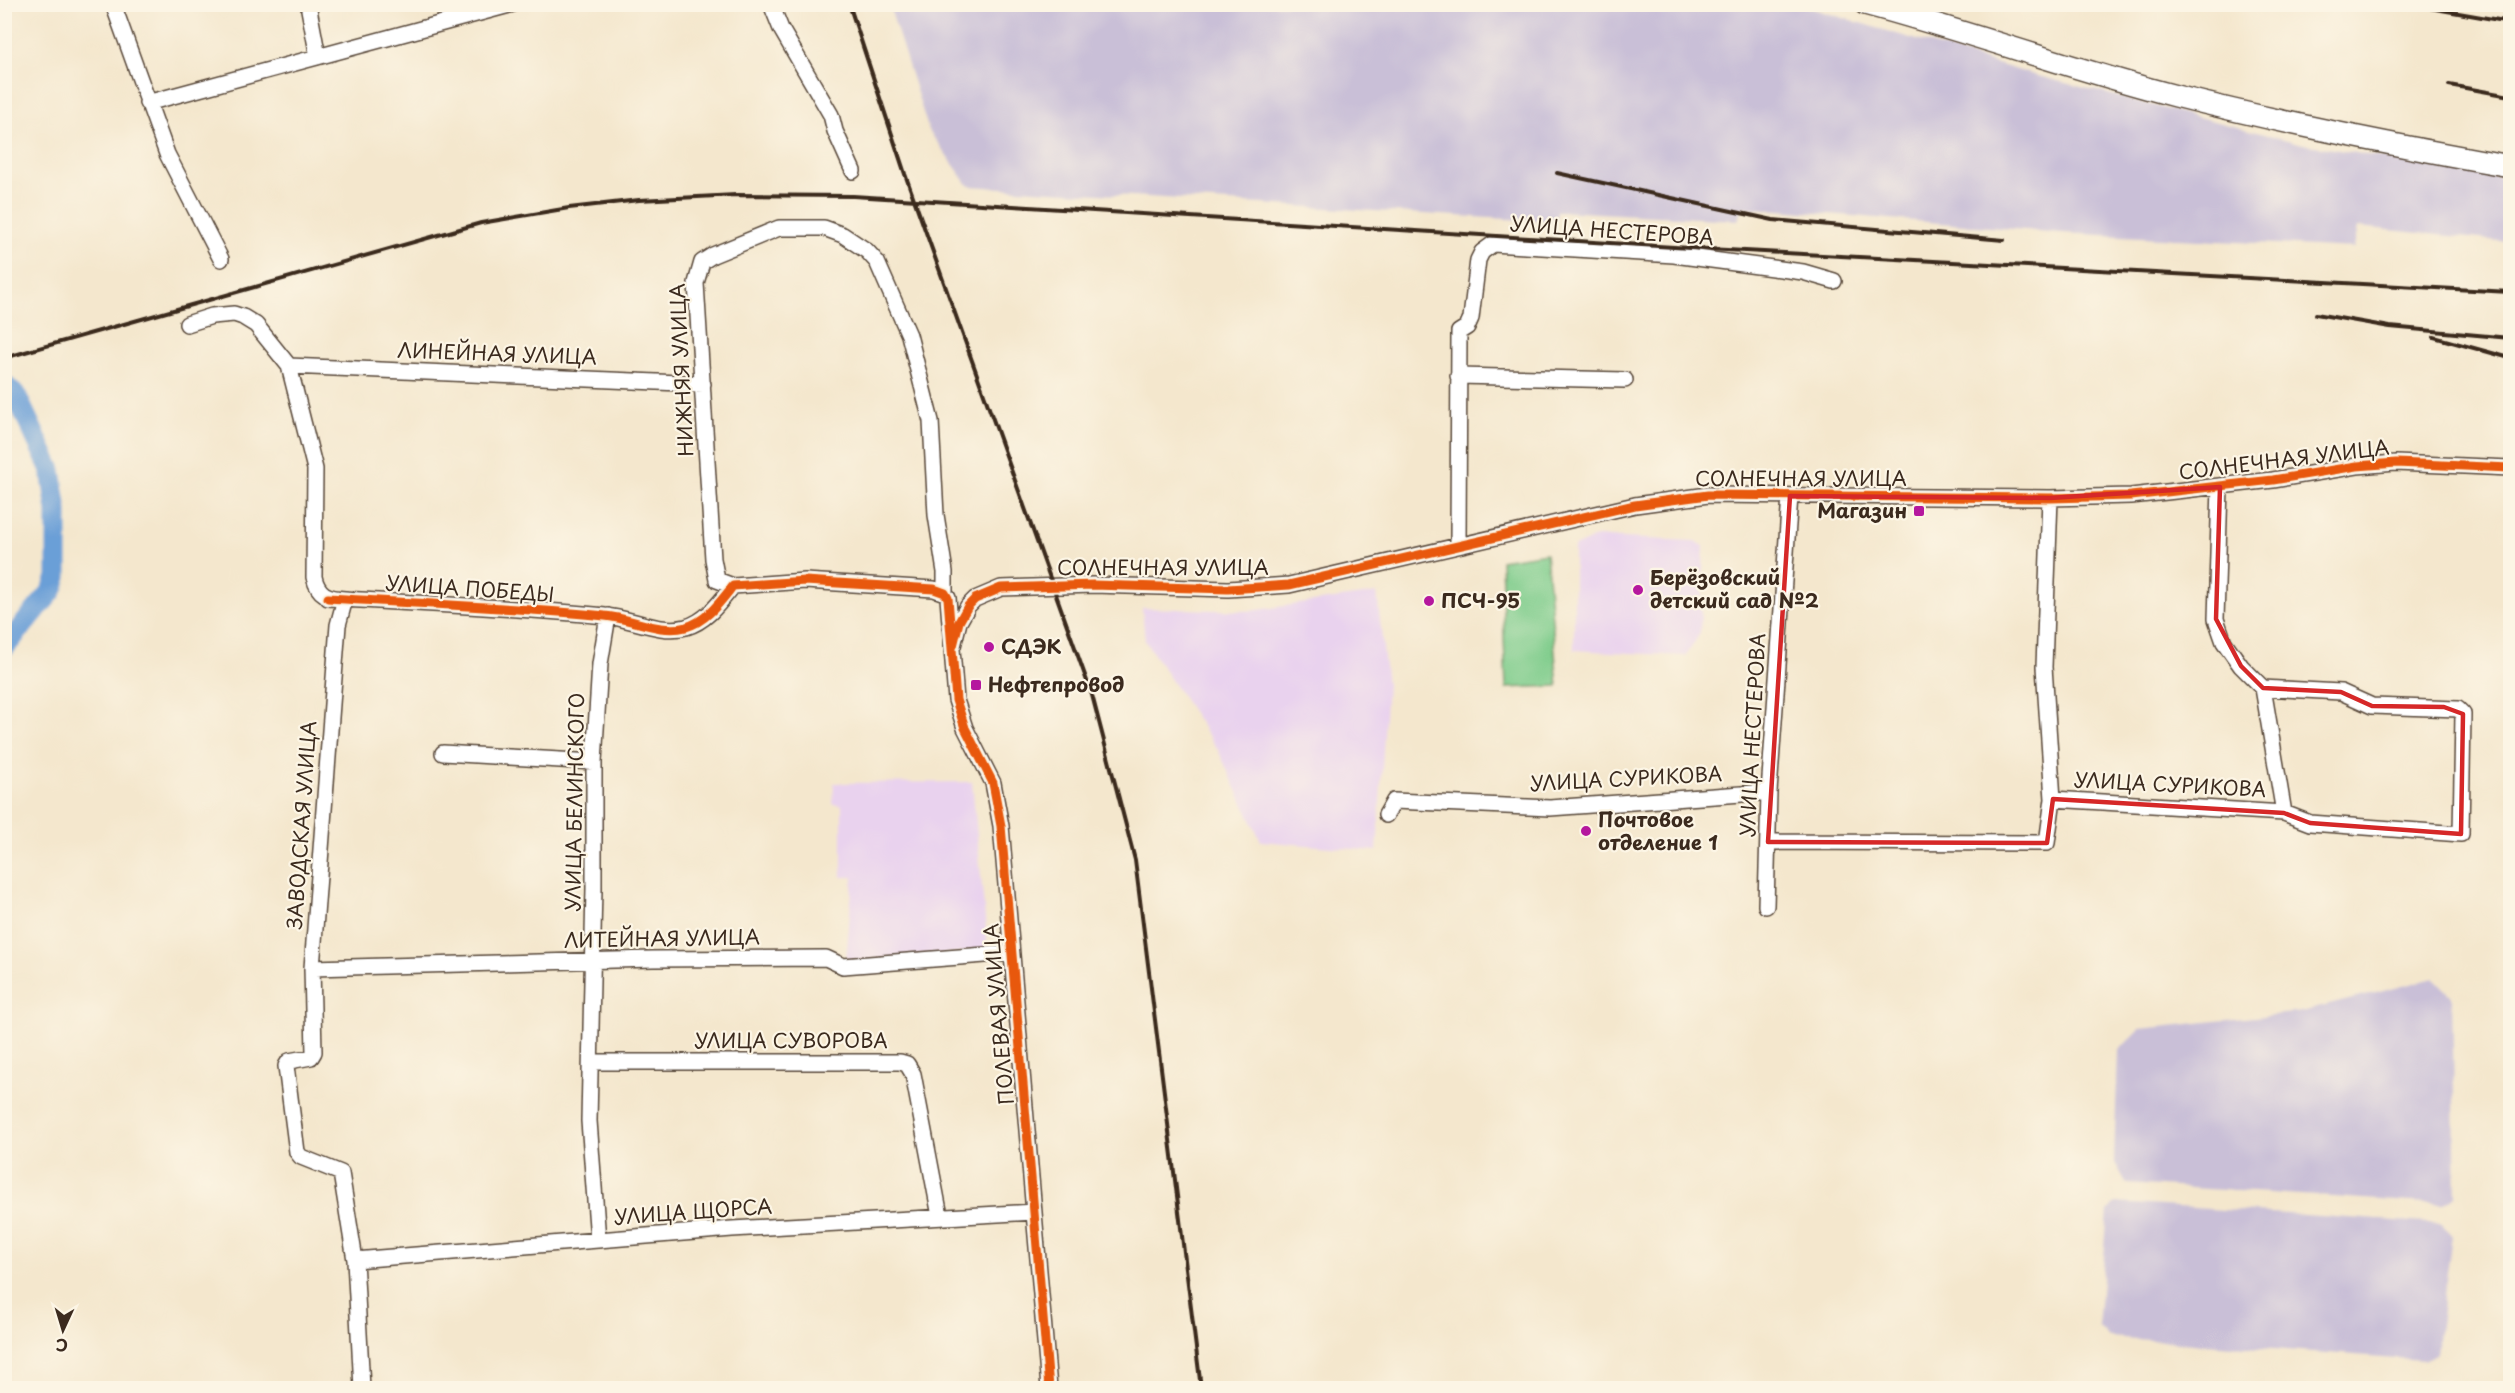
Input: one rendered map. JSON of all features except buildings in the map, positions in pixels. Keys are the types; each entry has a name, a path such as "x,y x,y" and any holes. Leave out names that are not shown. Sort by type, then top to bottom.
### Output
{"highway":[{"path":"1865,4 1948,26 2061,64 2175,96 2306,127 2511,166"}],"street":[{"path":"112,4 167,154 221,259"},
{"path":"308,4 318,57"},
{"path":"147,103 513,4"},
{"path":"771,4 781,29 831,115 835,131 853,171"},
{"name":"НИЖНЯЯ УЛИЦА","path":"733,586 717,580 713,559 696,283 702,262 713,255 779,228 824,228 843,235 867,250 877,262"},
{"name":"УЛИЦА НЕСТЕРОВА","path":"1458,544 1459,332 1467,327 1471,318 1478,260 1482,252 1493,244 1674,255 1803,272 1834,281"},
{"name":"ПОЛЕВАЯ УЛИЦА","path":"877,262 909,335 931,421 936,515 945,572 945,592 948,598 954,685 960,715 985,765 998,803 1004,849 1049,1389"},
{"path":"187,324 212,316 234,314 243,317 256,325 289,366"},
{"name":"ЛИНЕЙНАЯ УЛИЦА","path":"289,366 703,384"},
{"name":"УЛИЦА ПОБЕДЫ","path":"289,366 315,469 314,577 317,588 328,598 608,616 664,628 688,626 706,616 733,586"},
{"path":"1458,376 1624,380"},
{"name":"СОЛНЕЧНАЯ УЛИЦА","path":"952,646 959,622 968,606 975,599 1001,588 1093,585 1216,589 1289,585 1458,544 1635,505 1708,495 2050,498 2131,496 2220,487 2357,466 2396,463 2511,468"},
{"path":"2220,487 2216,620 2224,642 2241,666 2264,688 2284,813"},
{"name":"УЛИЦА НЕСТЕРОВА","path":"1766,906 1769,792 1790,496"},
{"path":"2050,498 2044,668 2053,799"},
{"path":"733,586 805,581 934,589 945,592"},
{"name":"ЗАВОДСКАЯ УЛИЦА","path":"345,599 338,625 312,968 314,1052 311,1057 289,1061 286,1066 297,1152 301,1158 341,1173 355,1260 362,1389"},
{"name":"УЛИЦА БЕЛИНСКОГО","path":"598,1240 589,1121 594,762 600,664 608,616"},
{"name":"УЛИЦА СУРИКОВА","path":"1768,842 2047,843 2053,799 2284,813 2310,823 2462,834 2463,714 2458,709 2372,706 2341,692 2264,688"},
{"path":"443,753 594,762"},
{"name":"УЛИЦА СУРИКОВА","path":"1386,815 1394,801 1550,808 1769,792"},
{"name":"ЛИТЕЙНАЯ УЛИЦА","path":"312,968 652,959 826,958 843,966 1011,953"},
{"name":"УЛИЦА СУВОРОВА","path":"591,1062 900,1062 907,1064 913,1074 940,1215"},
{"name":"УЛИЦА ЩОРСА","path":"355,1260 732,1229 940,1215 1034,1212"}],"highlighted area":[{"path":"2220,487 2216,619 2241,666 2263,688 2341,692 2372,706 2444,707 2463,714 2461,834 2310,823 2284,813 2053,799 2047,843 1768,842 1790,496 2050,498"}],"shaded area":[{"path":"889,5 1800,5 2034,75 2303,144 2510,179 2510,242 2358,227 2354,248 2062,233 1743,207 1738,220 1557,211 1556,222 969,186 929,131"},
{"name":"Берёзовский детский сад №2","path":"1597,537 1695,541 1704,546 1700,633 1686,656 1574,650 1574,547"},
{"path":"1377,593 1387,684 1377,851 1261,841 1218,750 1145,641 1142,608 1250,611"},
{"path":"972,782 988,950 846,962 853,877 842,877 842,805 833,804 834,783"},
{"path":"2434,978 2452,996 2456,1196 2443,1204 2127,1184 2114,1161 2118,1051 2140,1029 2302,1012"},
{"path":"2116,1203 2442,1224 2452,1236 2436,1354 2423,1360 2109,1337 2098,1326 2108,1211"}],"green space":[{"path":"1546,553 1558,686 1506,688 1501,560"}],"waterway":[{"path":"4,385 16,395 51,470 57,511 57,577 52,591 4,648"}],"railway":[{"path":"849,4 905,174 1092,695 1135,860 1201,1388"},
{"path":"2407,4 2510,22"},
{"path":"2449,85 2510,96"},
{"path":"1557,173 1773,220 2004,240"},
{"path":"4,358 481,223 569,208 639,200 736,195 853,196 1690,248 2510,292"},
{"path":"2316,314 2390,327 2510,338"},
{"path":"2434,337 2510,358"}],"cycle path":[{"path":"953,646 959,622 968,606 975,599 1001,588 1093,585 1228,589 1289,585 1635,505 1708,495 2050,498 2131,496 2273,480 2357,466 2396,463 2510,468"},
{"path":"328,598 615,617 666,629 676,629 700,620 733,586 805,581 934,589 945,593 948,598 956,700 965,728 993,783 1001,826 1049,1388"}],"place":[{"name":"Магазин","path":"1919,511"},
{"name":"Берёзовский детский сад №2","path":"1638,590"},
{"name":"ПСЧ-95","path":"1429,601"},
{"name":"СДЭК","path":"989,647"},
{"name":"Нефтепровод","path":"976,685"},
{"name":"Почтовое отделение 1","path":"1586,831"}]}
